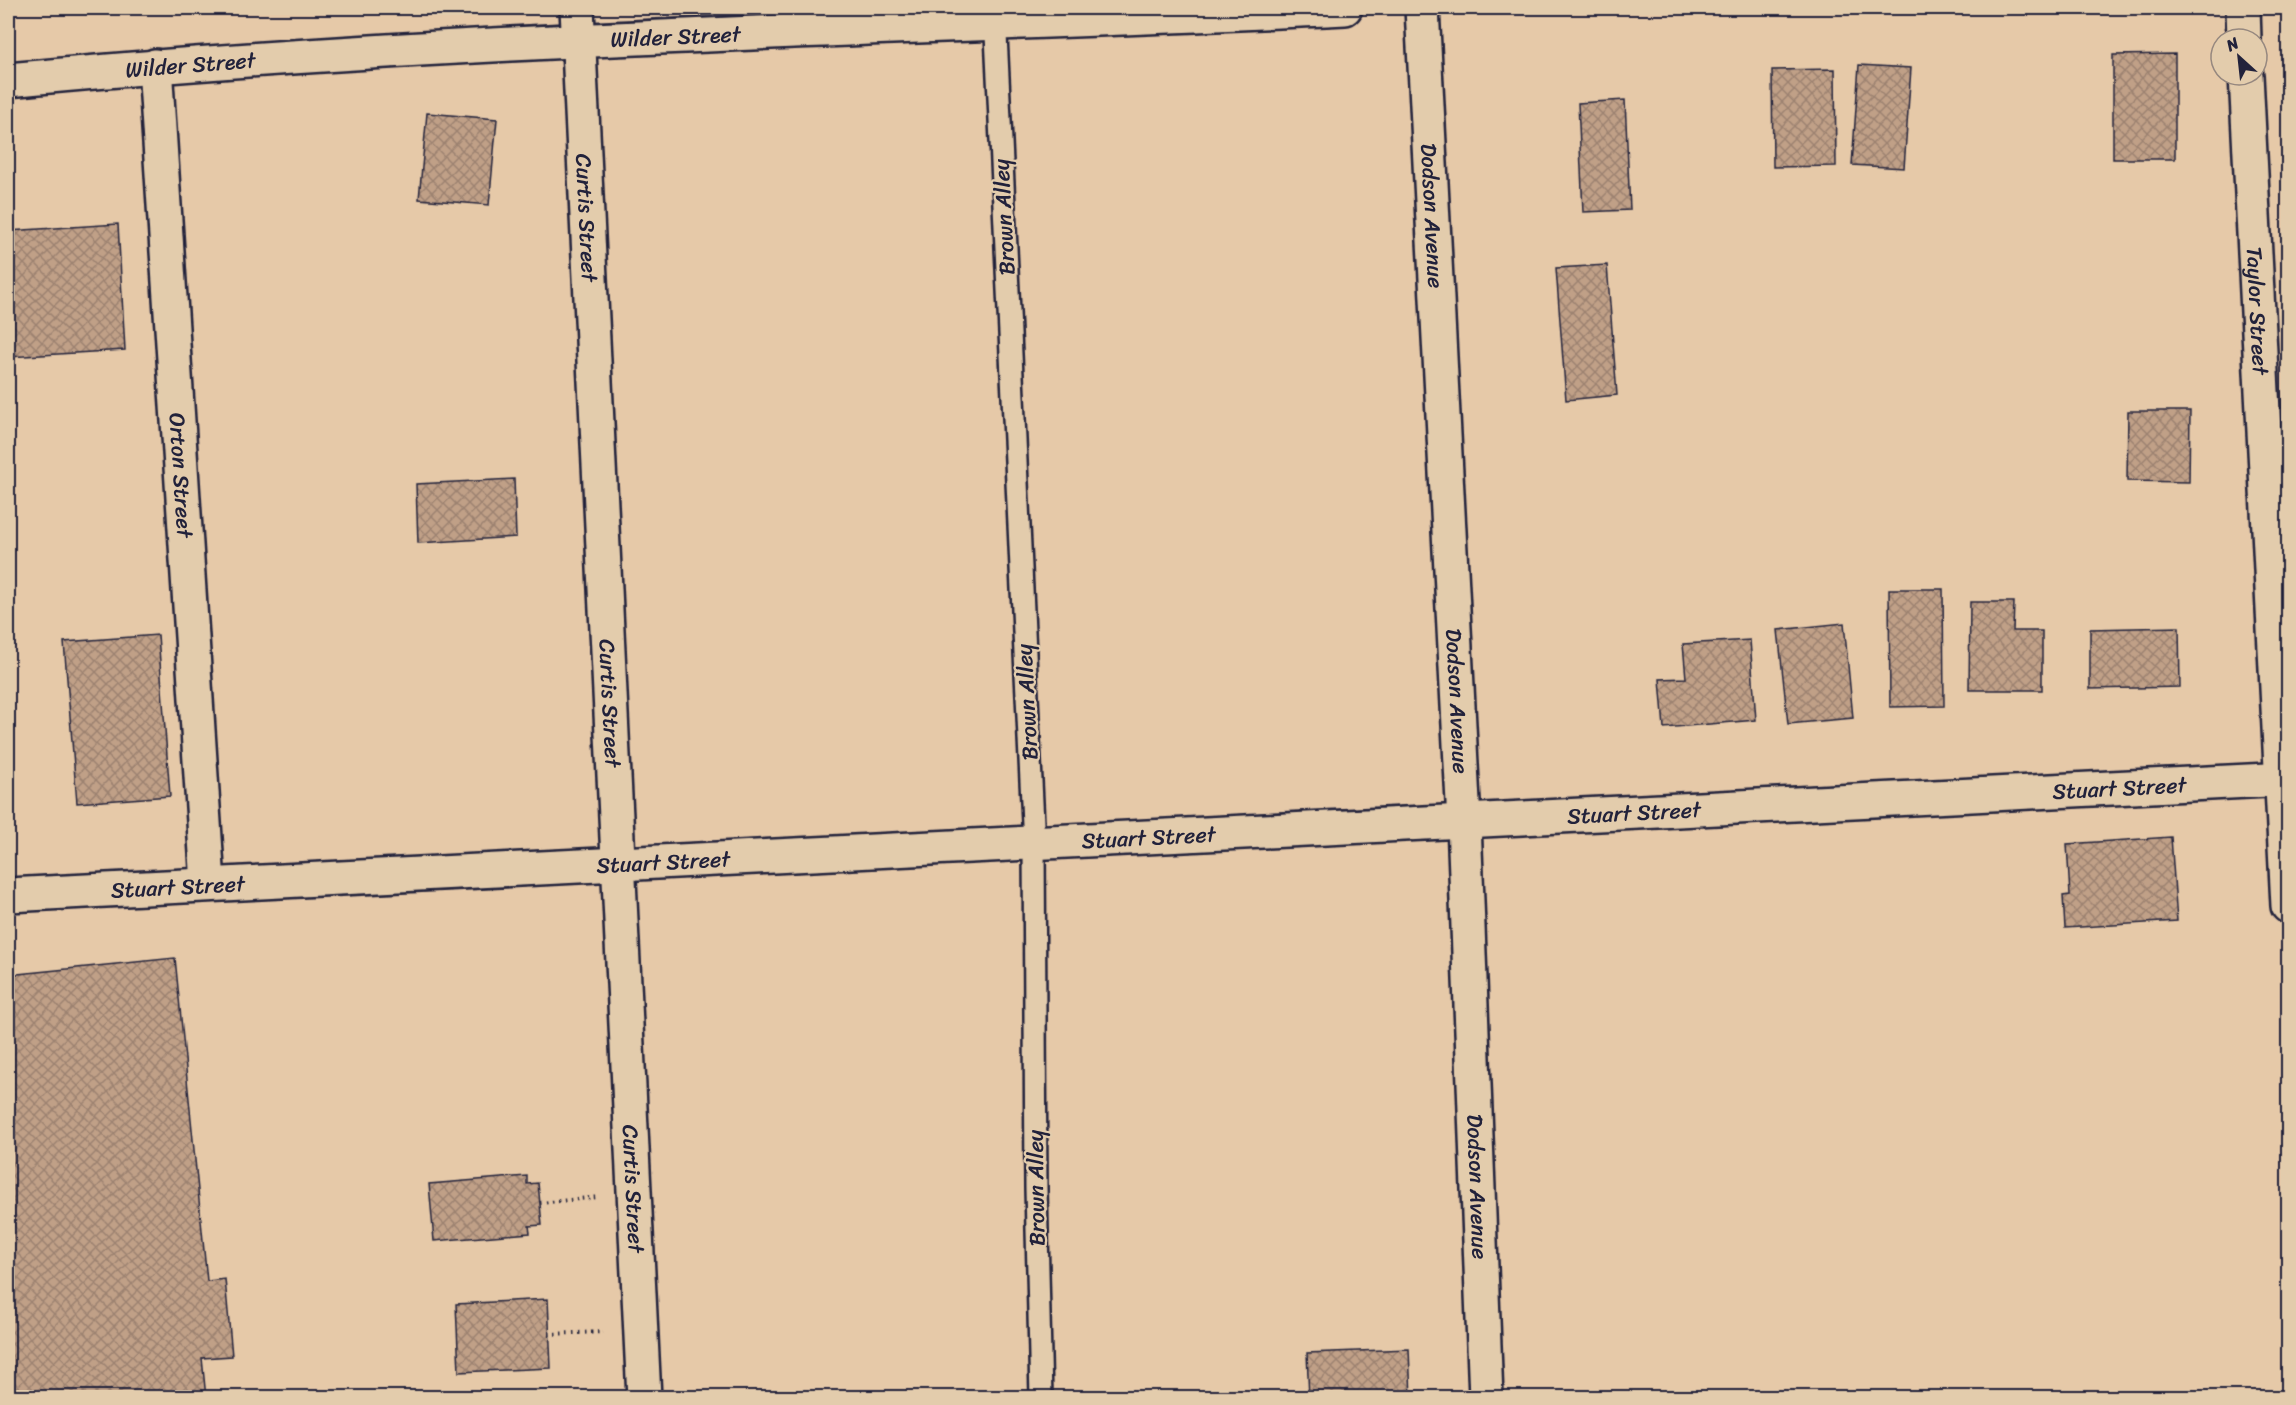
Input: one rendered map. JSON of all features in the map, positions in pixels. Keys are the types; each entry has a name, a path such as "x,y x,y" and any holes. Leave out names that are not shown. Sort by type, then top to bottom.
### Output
{"street":[{"name":"Curtis Street","path":"577,8 644,1398"},
{"name":"Wilder Street","path":"8,80 156,66 995,16 1345,8"},
{"name":"Dodson Avenue","path":"1422,8 1464,822 1486,1398"},
{"path":"2243,8 2244,27"},
{"name":"Orton Street","path":"156,66 208,884"},
{"name":"Taylor Street","path":"2247,87 2286,779 2289,906"},
{"name":"Stuart Street","path":"8,894 2286,779"}],"lane":[{"name":"Brown Alley","path":"995,16 1034,843 1036,1176 1041,1398"}],"path":[{"path":"540,1203 634,1192"},
{"path":"549,1334 641,1330"}],"building":[{"path":"2175,54 2175,159 2113,159 2113,55"},
{"path":"1859,65 1911,68 1904,168 1852,165"},
{"path":"1835,69 1836,166 1773,167 1772,70"},
{"path":"1625,100 1630,210 1583,212 1578,103"},
{"path":"427,113 497,119 489,205 419,199"},
{"path":"118,224 125,350 8,357 8,231"},
{"path":"1607,265 1617,395 1566,400 1556,268"},
{"path":"2128,411 2190,411 2189,482 2127,481"},
{"path":"514,479 516,537 418,543 416,484"},
{"path":"1889,589 1943,589 1944,706 1890,707"},
{"path":"1970,602 2014,602 2013,631 2042,631 2042,690 1969,690"},
{"path":"1844,623 1853,718 1788,724 1778,630"},
{"path":"2179,627 2180,687 2090,689 2090,629"},
{"path":"158,635 170,796 77,803 64,642"},
{"path":"1750,640 1756,720 1664,728 1660,679 1686,678 1683,644"},
{"path":"2171,837 2177,921 2065,928 2063,896 2070,895 2067,844"},
{"path":"175,958 207,1281 225,1279 232,1356 202,1358 206,1398 8,1398 8,975"},
{"path":"527,1176 527,1184 538,1183 542,1225 529,1226 530,1233 434,1241 429,1184"},
{"path":"548,1299 551,1368 459,1372 456,1304"},
{"path":"1409,1349 1411,1398 1309,1398 1307,1353"},
{"path":"538,1393 538,1398 445,1398"}]}
